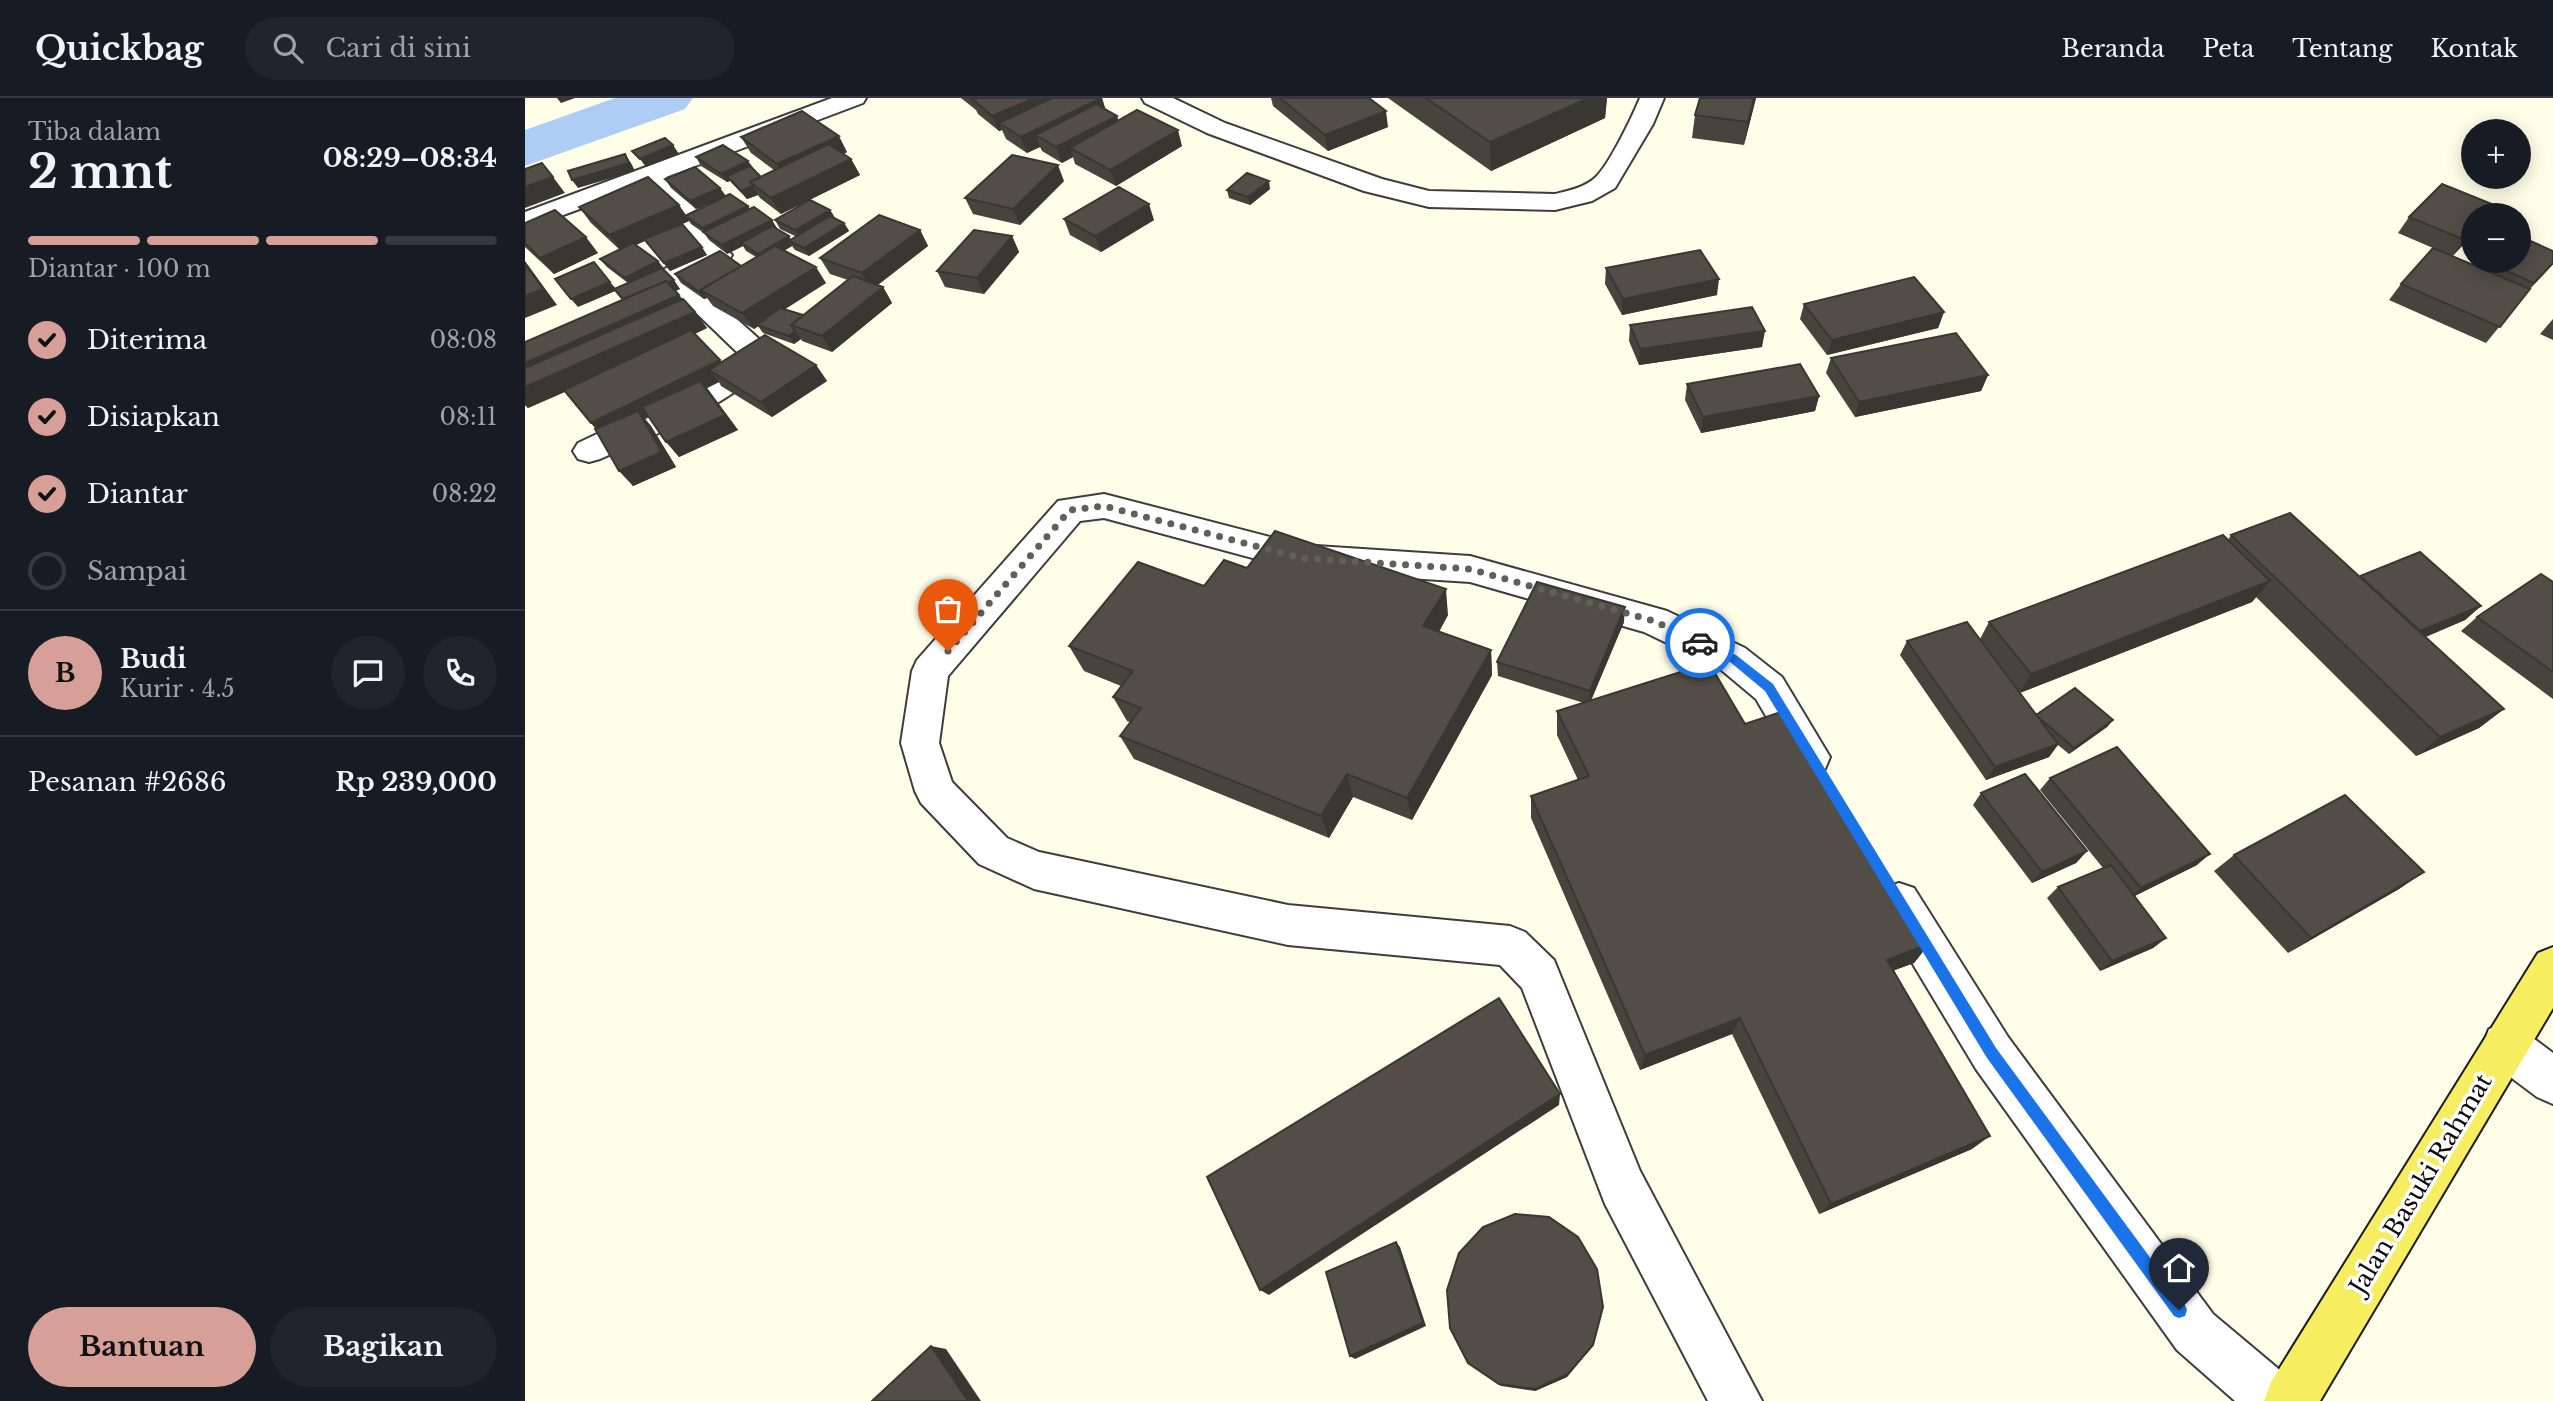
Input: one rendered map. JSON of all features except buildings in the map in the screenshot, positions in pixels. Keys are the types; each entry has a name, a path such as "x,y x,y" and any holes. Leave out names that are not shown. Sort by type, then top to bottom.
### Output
{"main road":[{"name":"Jalan Basuki Rahmat","path":"2290,1401 2553,968"}],"street":[{"path":"525,221 854,98"},
{"path":"1154,98 1216,128 1373,185 1429,199 1555,202 1583,195 1607,182 1641,124 1652,98"},
{"path":"589,451 708,394 750,366 758,355 671,276 717,256 685,225 695,219 649,175"},
{"path":"1737,1401 1622,1187 1539,975 1510,946 1288,925 1034,870 993,852 935,791 921,743 930,671 1070,510 1104,506 1301,558 1470,569 1654,621 1732,658 1769,688 1834,794"},
{"path":"1877,864 1992,1053 2195,1332 2275,1401"},
{"path":"2505,1045 2553,1081"}],"waterway":[{"path":"525,149 666,98"}],"way so far":[{"path":"948,651 1070,510 1104,506 1301,558 1470,569 1654,621 1700,643"}],"route":[{"path":"1700,643 1732,658 1769,688 1992,1053 2179,1310"}]}
